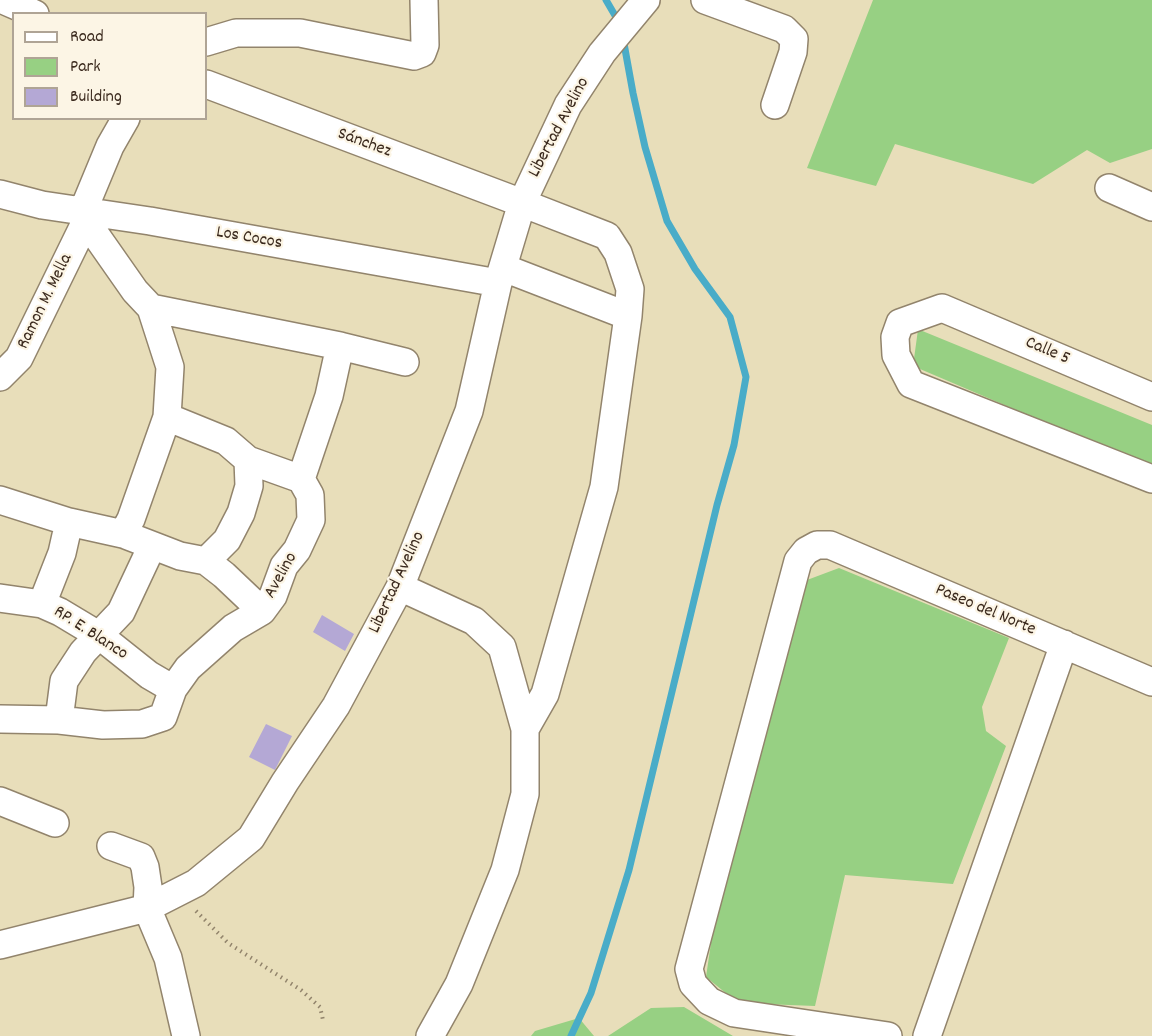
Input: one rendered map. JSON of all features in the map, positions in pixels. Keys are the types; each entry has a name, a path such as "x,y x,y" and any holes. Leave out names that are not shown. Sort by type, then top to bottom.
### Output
{"street":[{"path":"3,0 31,12"},
{"path":"207,42 236,33 300,33 414,56 422,53 425,45 424,0"},
{"path":"705,0 784,29 794,39 793,52 775,105"},
{"name":"Libertad Avelino","path":"0,945 147,908 196,883 251,838 336,706 400,587 469,411 501,276 522,203 568,105 602,53 643,4"},
{"name":"Sánchez","path":"207,84 607,236 618,253 630,289 604,487 545,694 525,729"},
{"name":"Ramon M. Mella","path":"0,377 19,358 84,216 110,146 125,120"},
{"path":"1109,188 1152,207"},
{"name":"Los Cocos","path":"0,194 84,216 150,221 501,276 628,316"},
{"path":"84,216 135,291 151,308 170,367 167,417 123,534"},
{"path":"151,308 340,346 405,362"},
{"name":"Calle 5","path":"1152,397 942,308 900,322 895,337 896,355 911,384 1152,479"},
{"name":"Avelino","path":"59,720 103,725 142,724 163,717 173,689 188,668 233,628 262,611 273,596 284,566 297,550 311,520 306,487 340,346"},
{"path":"167,417 226,441 248,460 306,487"},
{"path":"206,561 227,540 241,513 249,486 248,460"},
{"path":"0,500 69,522 123,534 180,556 206,561 262,611"},
{"path":"42,604 62,553 69,522"},
{"name":"Paseo del Norte","path":"888,1036 734,1013 710,1000 693,984 689,969 798,561 806,551 817,545 830,545 1152,682"},
{"path":"0,719 59,720 64,681 83,652 121,612 152,546"},
{"path":"400,587 474,621 502,647 525,729 525,794 506,870 459,984 430,1036"},
{"name":"RP. E. Blanco","path":"0,598 42,604 100,636 149,675 173,689"},
{"path":"927,1036 1064,644"},
{"path":"0,801 55,823"},
{"path":"111,846 141,857 146,867 147,908 168,958 186,1036"}],"path":[{"path":"182,890 200,916 228,943 276,972 320,1007 322,1020"}],"green space":[{"path":"873,0 1152,0 1152,149 1110,163 1087,150 1033,184 895,144 876,186 807,168"},
{"path":"920,315 920,330 1152,425 1152,468 913,366"},
{"path":"839,568 1009,638 982,707 986,731 1006,746 953,884 845,875 815,1006 738,1003 706,977 724,854 807,580"},
{"path":"684,1007 733,1036 608,1036 651,1008"},
{"path":"579,1018 594,1036 531,1036 535,1031"}],"building":[{"path":"322,615 354,634 345,651 313,632"},
{"path":"266,724 292,736 275,770 249,757"}],"waterway":[{"path":"606,0 620,24"},
{"path":"571,1036 591,993 629,870 717,505 734,445 746,377 730,317 695,269 667,221 645,147 623,38"}]}
